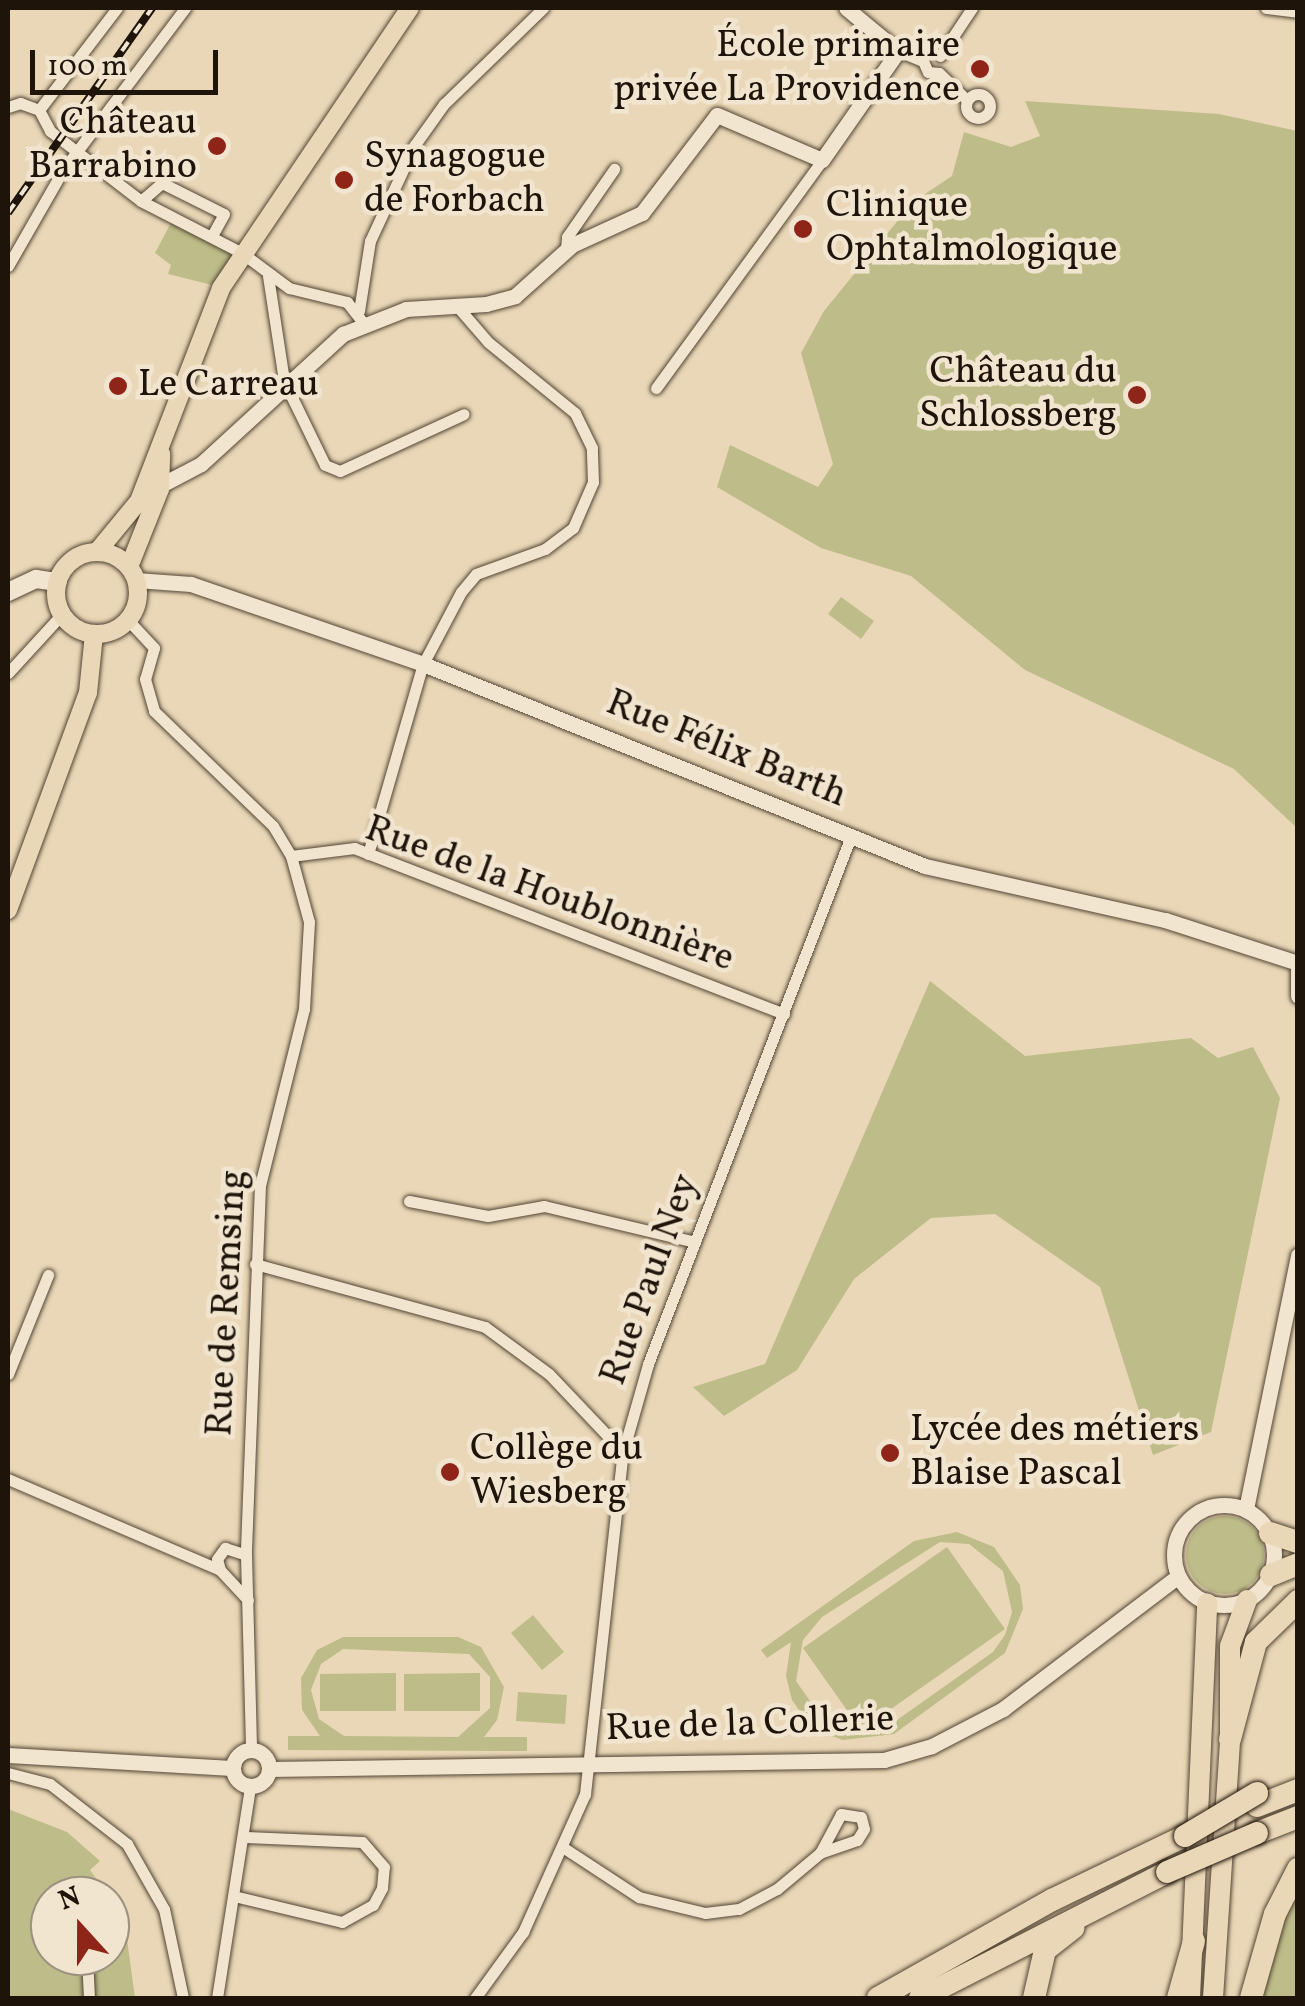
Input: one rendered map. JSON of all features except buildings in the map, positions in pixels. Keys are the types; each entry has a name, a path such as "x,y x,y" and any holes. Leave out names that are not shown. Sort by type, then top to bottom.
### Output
{"highway":[{"path":"1270,1532 1298,1542"},
{"path":"1271,1575 1298,1564"},
{"path":"1213,1998 1230,1740 1230,1646 1233,1622 1247,1600"},
{"path":"1230,1740 1256,1642 1298,1601"},
{"path":"1190,1998 1207,1603"},
{"path":"878,1998 1052,1900 1298,1777"},
{"path":"1257,1800 1298,1790"},
{"path":"920,1998 1118,1895 1298,1817"},
{"path":"1251,1998 1275,1914 1298,1870"},
{"path":"1034,1998 1045,1950 1118,1895"},
{"path":"1178,1998 1194,1941"}],"main road":[{"path":"94,634 62,614 58,582 75,558 98,552 133,514 190,356 242,254 410,8"},
{"path":"94,634 128,620 136,606 132,574 160,485 162,438"},
{"path":"98,552 132,574"},
{"path":"8,592 36,579 58,582"},
{"path":"8,910 88,694 94,634"}],"street":[{"path":"39,110 117,8"},
{"path":"8,266 80,150 185,8"},
{"path":"361,318 370,242 414,146 444,104 544,8"},
{"path":"846,8 898,52 923,60 940,56 972,8"},
{"path":"1266,8 1298,12"},
{"path":"656,388 898,52"},
{"path":"939,74 945,65 940,56"},
{"path":"923,60 928,72 939,74 967,100"},
{"path":"8,108 16,103 39,110 50,130 141,201 242,254 268,276 361,318"},
{"path":"160,485 201,464 284,381 361,318 406,309 486,304 515,296 566,249 642,212 716,115 822,160"},
{"path":"566,249 568,237 614,169"},
{"path":"141,201 162,184 224,214 211,237"},
{"path":"268,276 284,381 325,465 340,470 464,414"},
{"path":"480,328 486,304"},
{"path":"368,854 422,664 476,574 545,549 572,528 593,482 592,448 575,413 452,305"},
{"name":"Rue Félix Barth","path":"132,574 191,584 422,664 731,782 926,866 1164,920 1298,966"},
{"path":"8,673 62,614"},
{"name":"Rue de Remsing","path":"128,620 154,648 145,680 154,711 257,806 291,856 304,892 312,949 299,1036 264,1156 255,1264 246,1561 251,1750"},
{"name":"Rue Paul Ney","path":"475,1998 523,1932 564,1848 591,1764 623,1452 648,1364 851,836"},
{"name":"Rue de la Houblonnière","path":"291,856 354,848 784,1014"},
{"path":"1298,966 1298,996"},
{"path":"409,1201 488,1216 544,1206 695,1242"},
{"path":"1246,1509 1297,1260"},
{"path":"255,1264 452,1312 484,1326 549,1374 623,1452"},
{"path":"8,1374 48,1275"},
{"path":"8,1479 226,1574"},
{"path":"1216,1505 1246,1509 1270,1532 1271,1575 1247,1600 1207,1603 1178,1576 1174,1546 1189,1519 1216,1505"},
{"path":"248,1600 226,1574 220,1552 235,1546 249,1528"},
{"path":"226,1574 246,1561 235,1546"},
{"name":"Rue de la Collerie","path":"269,1769 870,1761 932,1746 1003,1708 1178,1576"},
{"path":"251,1750 264,1756 269,1769 263,1782 250,1786 237,1781 232,1768 238,1755 251,1750"},
{"path":"8,1755 232,1768"},
{"path":"8,1773 50,1784 128,1844 164,1909 183,1998"},
{"path":"218,1998 238,1896 250,1786"},
{"path":"238,1896 342,1922 373,1905 382,1888 384,1867 362,1842 246,1837"},
{"path":"564,1848 639,1897 705,1913 738,1909 777,1890 820,1853"}],"shaded area":[{"path":"1025,101 1219,114 1297,131 1297,828 1234,769 1025,670 911,576 821,548 717,487 730,445 818,487 833,464 801,353 824,311 913,202 952,176 964,132 1011,147 1040,136"},
{"path":"173,219 235,252 216,286 168,274 171,265 155,253"},
{"path":"841,597 874,621 861,639 828,614"},
{"path":"930,981 1025,1056 1191,1038 1218,1058 1253,1047 1280,1098 1211,1432 1153,1455 1100,1287 995,1214 931,1218 854,1279 797,1370 724,1416 693,1387 765,1364"},
{"path":"1217,1516 1233,1516 1258,1533 1264,1555 1258,1577 1247,1588 1233,1594 1217,1594 1192,1577 1186,1563 1186,1547 1203,1522"},
{"path":"957,1532 994,1547 1020,1585 1023,1609 1005,1653 894,1734 843,1740 812,1729 792,1700 786,1676 791,1642 767,1658 761,1650 914,1541","holes":["940,1542 969,1544 1003,1571 1012,1612 1005,1635 993,1652 890,1725 857,1732 826,1724 796,1681 803,1640 822,1617"]},
{"path":"947,1547 1005,1629 861,1730 803,1648"},
{"path":"533,1615 564,1652 542,1670 511,1633"},
{"path":"343,1637 458,1637 481,1647 504,1687 497,1720 484,1737 527,1737 527,1751 288,1750 288,1736 320,1736 302,1710 301,1678 317,1650","holes":["343,1649 469,1654 490,1677 490,1708 458,1737 344,1736 319,1719 311,1690 321,1664"]},
{"path":"396,1673 396,1711 320,1711 320,1674"},
{"path":"480,1673 480,1711 404,1711 404,1674"},
{"path":"518,1692 567,1695 565,1724 516,1721"},
{"path":"8,1809 67,1832 100,1861 90,1870 94,1876 30,1876 30,1976 130,1976 130,1961 135,1998 8,1998"},
{"path":"1297,1882 1297,1998 1262,1998 1279,1930"}],"railway":[{"path":"8,213 152,8"}],"place":[{"name":"École primaire privée La Providence","path":"980,69"},
{"name":"Château Barrabino","path":"217,146"},
{"name":"Synagogue de Forbach","path":"344,180"},
{"name":"Clinique Ophtalmologique","path":"803,229"},
{"name":"Le Carreau","path":"118,386"},
{"name":"Château du Schlossberg","path":"1137,395"},
{"name":"Lycée des métiers Blaise Pascal","path":"890,1453"},
{"name":"Collège du Wiesberg","path":"450,1472"}]}
